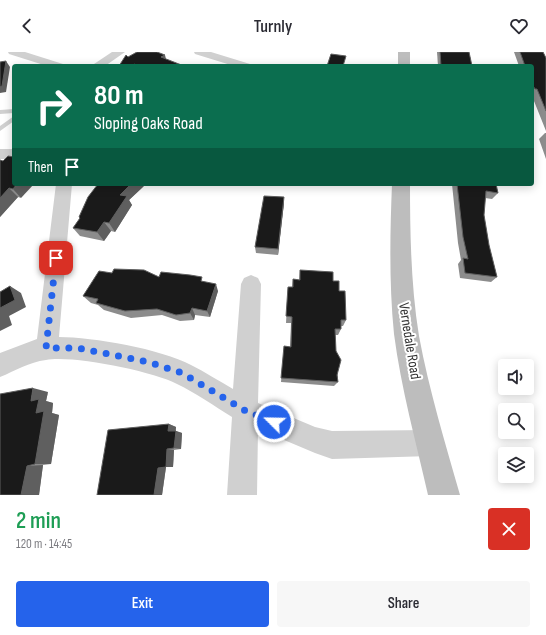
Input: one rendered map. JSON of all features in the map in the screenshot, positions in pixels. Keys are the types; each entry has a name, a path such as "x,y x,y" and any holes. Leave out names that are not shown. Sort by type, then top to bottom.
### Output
{"street":[{"path":"13,52 52,64"},
{"path":"99,64 120,52"},
{"path":"199,52 239,64"},
{"path":"404,52 404,64"},
{"path":"0,154 12,154"},
{"path":"46,348 64,186"},
{"name":"Vernedale Road","path":"401,186 404,311 422,410 444,495"},
{"path":"242,495 246,411 246,364 251,284"},
{"path":"0,364 29,352 46,348 78,348 148,362 182,373 246,411 315,440 332,444 431,443"}],"lane":[{"path":"0,112 12,111"},
{"path":"0,129 12,120"}],"building":[{"path":"137,52 157,52 165,55 161,57 179,64 120,64 126,55 128,57"},
{"path":"440,52 469,52 472,64 441,64"},
{"path":"520,52 543,52 546,58 546,111 537,89 534,87 534,64 524,64"},
{"path":"331,54 346,56 344,64 328,64"},
{"path":"6,61 2,86 0,87 0,62"},
{"path":"8,156 12,157 12,186 15,186 13,189 9,188 0,198 0,160 3,161"},
{"path":"96,186 129,186 120,195 127,196 109,223 104,222 97,232 73,228 80,218 79,217 88,197"},
{"path":"457,186 496,186 498,193 486,191 484,215 489,245 497,277 465,273 463,258 468,259 463,237"},
{"path":"264,196 284,197 278,249 255,247"},
{"path":"114,269 144,270 159,277 161,272 190,275 202,277 201,281 216,284 207,311 192,308 190,313 176,315 157,309 125,311 96,303 98,299 83,296 99,271 112,273"},
{"path":"300,270 333,272 333,281 339,281 339,291 345,291 346,320 341,320 341,329 335,329 336,351 341,360 337,375 338,382 281,378 284,346 291,347 292,317 286,316 288,287 293,287 293,279 300,280"},
{"path":"10,286 15,300 0,308 0,292"},
{"path":"33,388 31,401 39,399 36,413 44,411 35,464 27,466 21,495 0,495 0,394"},
{"path":"169,424 168,431 176,431 174,448 167,449 166,467 158,468 154,495 97,495 108,430"}],"route":[{"path":"56,258 46,348 78,348 148,362 182,373 246,411 274,422"}]}
